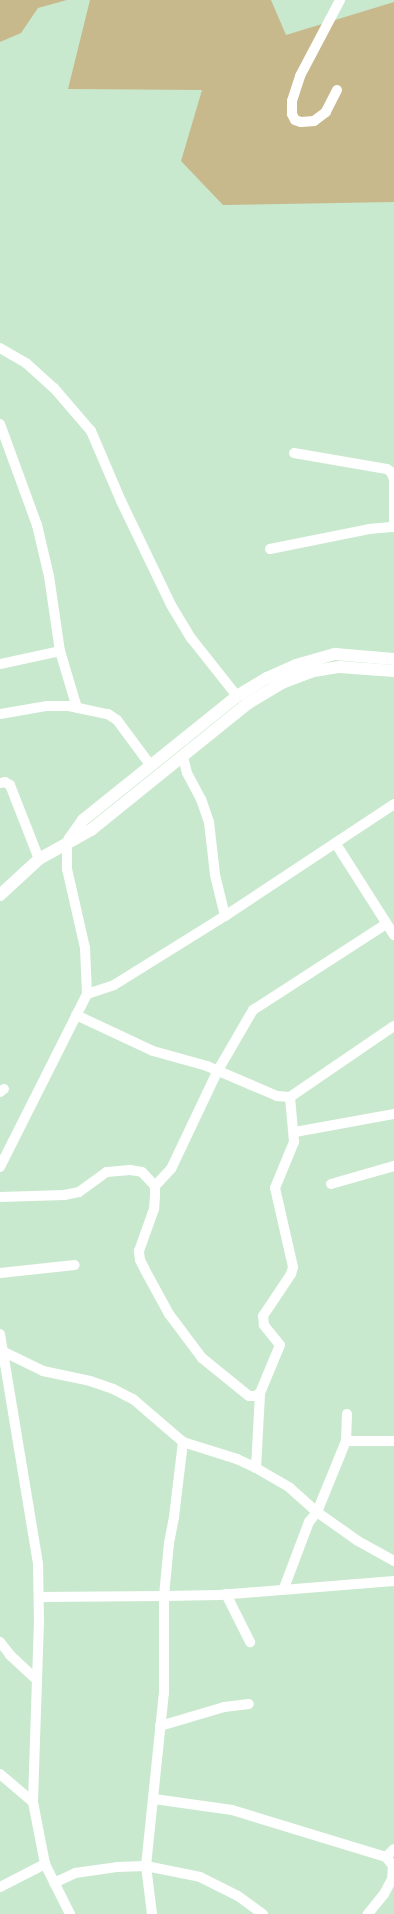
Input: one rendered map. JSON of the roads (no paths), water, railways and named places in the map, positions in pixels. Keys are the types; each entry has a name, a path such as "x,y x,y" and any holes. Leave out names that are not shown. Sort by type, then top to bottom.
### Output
{"street":[{"path":"337,90 326,112 314,121 295,120 292,114 292,101 300,76 340,0"},
{"path":"0,348 26,363 54,388 91,430 121,502 172,605 192,638 237,696"},
{"path":"0,424 37,525 48,576 60,651 77,708"},
{"path":"270,549 369,529 394,527 394,479 391,472 387,469 294,453"},
{"path":"0,664 60,651"},
{"path":"0,896 39,858 91,830 183,757 228,711 237,696 267,678 296,665 336,654 394,659"},
{"path":"0,1166 87,994 85,948 67,869 67,842 84,820 151,766 228,711 247,704 282,683 314,671 340,667 394,672"},
{"path":"0,714 46,706 77,708 108,714 117,720 151,766"},
{"path":"183,757 187,773 201,799 208,822 215,875 226,916"},
{"path":"0,783 5,782 10,785 39,858"},
{"path":"87,994 114,986 226,916 394,804"},
{"path":"336,844 394,935"},
{"path":"260,1393 255,1396 249,1396 202,1358 169,1314 140,1260 139,1251 154,1209 155,1186 171,1169 217,1072 253,1010 386,924"},
{"path":"76,1015 153,1050 207,1066 217,1072 278,1096 290,1097 394,1026"},
{"path":"256,1468 260,1393 280,1345 264,1326 263,1316 291,1274 292,1266 275,1188 291,1151 295,1132 290,1097"},
{"path":"295,1132 394,1114"},
{"path":"330,1184 394,1166"},
{"path":"0,1197 64,1195 79,1192 107,1172 118,1171 142,1172 155,1186"},
{"path":"0,1273 75,1265"},
{"path":"0,1334 1,1350 38,1564 39,1598 33,1802 45,1864 70,1914"},
{"path":"1,1350 43,1371 113,1389 133,1399 183,1442 256,1468 290,1488 318,1512 358,1541 394,1561"},
{"path":"284,1588 309,1522 318,1512 346,1441 347,1414"},
{"path":"346,1441 394,1441"},
{"path":"152,1914 146,1866 164,1693 164,1596 169,1543 183,1442"},
{"path":"39,1598 226,1594 284,1588 394,1581"},
{"path":"226,1594 250,1642"},
{"path":"0,1642 10,1655 36,1679"},
{"path":"160,1726 224,1707 249,1704"},
{"path":"0,1774 33,1802"},
{"path":"154,1799 232,1810 386,1857 393,1866 392,1879 384,1894 368,1914"},
{"path":"386,1857 394,1849"},
{"path":"0,1887 45,1864"},
{"path":"54,1883 75,1873 116,1866 146,1866 200,1877 238,1896 263,1914"}]}
